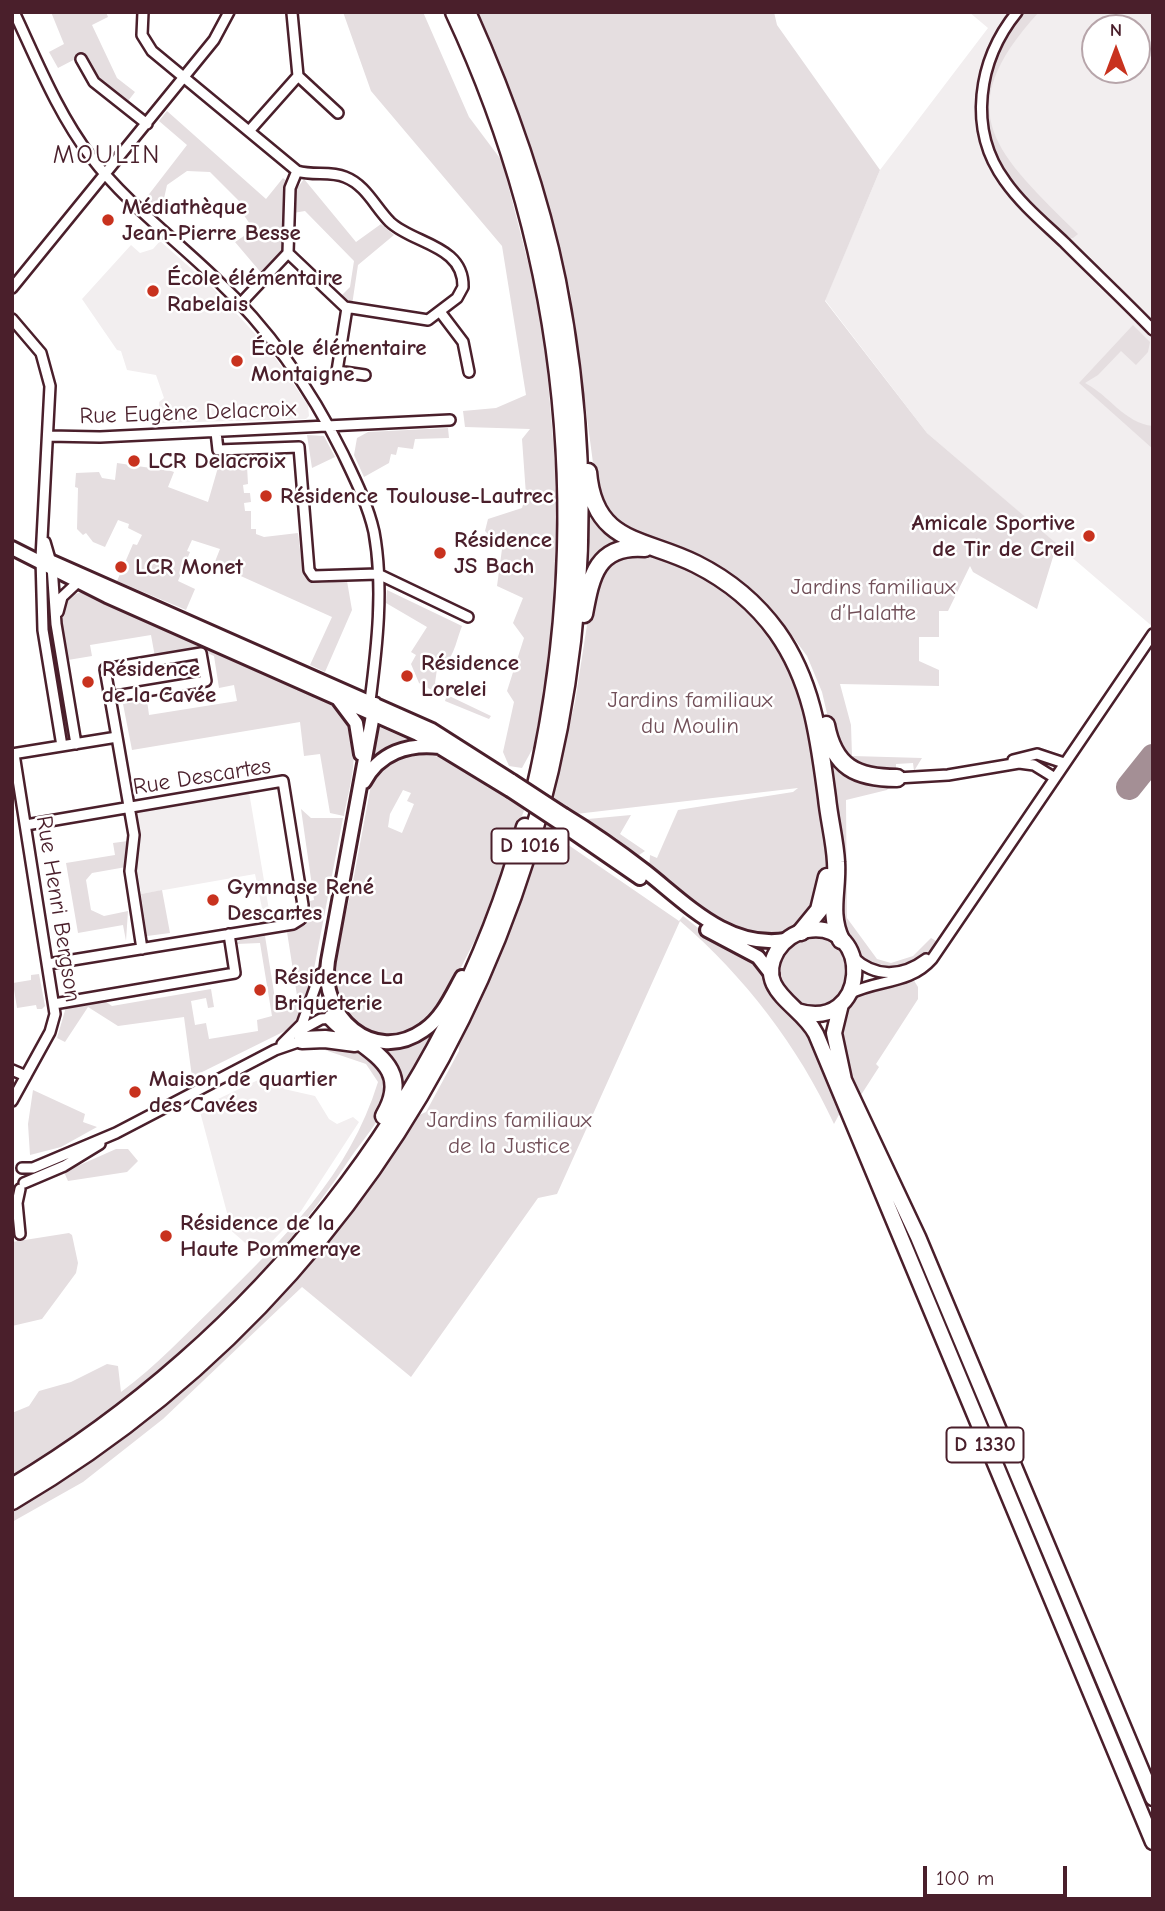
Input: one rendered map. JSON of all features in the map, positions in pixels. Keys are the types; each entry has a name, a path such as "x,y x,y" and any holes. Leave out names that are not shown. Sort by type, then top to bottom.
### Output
{"highway":[{"name":"D 1016","path":"12,1487 83,1442 188,1359 257,1291 339,1196 418,1076 459,998 492,921 529,811 552,708 567,563 567,459 557,352 533,231 496,111 454,12"},
{"name":"D 1016","path":"467,12 505,102 528,168 554,267 583,401 590,486 595,506 606,522 620,534 691,562 723,580 759,611 783,641 800,671 814,708 836,862 832,916 841,940"},
{"name":"D 1016","path":"562,716 575,615 580,533 576,418 566,331"},
{"name":"D 1016","path":"12,1501 102,1443 203,1362 300,1262 374,1168 432,1077 490,957 526,861 594,571 604,559 618,550 653,548"},
{"path":"783,641 814,683 830,741 838,757 852,769 865,775 897,778"},
{"name":"D 1016","path":"794,936 816,916 824,895 830,861 830,826"},
{"path":"336,1015 391,1071 393,1096 339,1196"},
{"path":"299,1037 363,1045"}],"main road":[{"path":"17,550 372,707 439,733 564,820 707,930 758,957 772,975 780,996 797,1010 817,1014 845,999 856,975 853,956 841,940 820,930 755,940 714,925 608,844 564,820"},
{"path":"47,564 78,583 333,695 372,707 511,785"},
{"path":"333,695 354,718 361,754"},
{"path":"372,707 320,974 321,997 336,1015 358,1033 382,1041 407,1039 422,1032 443,1009 492,921"},
{"path":"336,1015 326,979 326,969 360,792 372,707"},
{"path":"360,792 373,768 393,752 418,746 447,749"},
{"path":"772,975 775,956 794,936"},
{"name":"D 1330","path":"845,999 834,1033 844,1080 929,1263 1153,1798"},
{"name":"D 1330","path":"797,1010 816,1034 1153,1842"}],"street":[{"path":"143,12 142,30 146,43 185,78 297,171 350,179 363,189 393,225 442,250 460,271 463,283 460,294 441,313 424,320 348,308 333,299 288,253"},
{"path":"12,288 219,35 229,12"},
{"path":"1017,12 995,45 982,87 983,127 993,159 1014,193 1153,330"},
{"path":"292,13 298,76 338,113"},
{"path":"13,14 72,128 106,174 241,303 290,361 330,428 368,510 378,574 372,707"},
{"path":"82,59 94,82 147,124"},
{"path":"250,130 298,76"},
{"path":"241,303 288,253 290,196 297,171"},
{"path":"348,308 337,371 365,375"},
{"path":"441,313 463,342 469,372"},
{"path":"12,319 34,343 46,365 50,392 43,537 76,744"},
{"name":"Rue Eugène Delacroix","path":"48,436 330,428 450,420"},
{"path":"216,432 218,450 299,447 309,570 313,576 378,574 468,617"},
{"path":"47,564 43,625 62,746"},
{"path":"56,624 62,597 78,583"},
{"path":"43,625 56,624"},
{"path":"845,999 911,976 925,967 1153,634"},
{"path":"110,697 206,681 201,653 105,669 134,841 130,871 142,949"},
{"path":"13,754 117,737"},
{"name":"Rue Henri Bergson","path":"12,1101 52,1027 54,1004 13,754"},
{"path":"897,778 948,775 1037,754 1064,763"},
{"path":"1001,764 1029,764 1055,778"},
{"name":"Rue Descartes","path":"26,825 283,781 303,915 293,924 48,964"},
{"path":"54,1004 235,973 229,934"},
{"path":"853,956 872,971 898,972 920,963 942,943"},
{"path":"299,1037 320,974"},
{"path":"13,1161 22,1168 33,1168 116,1133 299,1037 316,1021 336,1015"},
{"path":"12,1070 26,1076"},
{"path":"19,1188 64,1166 116,1133"},
{"path":"17,1214 22,1168"},
{"path":"12,1201 20,1234"}],"shaded area":[{"path":"969,12 1153,12 1153,627 927,433 825,300 880,170 988,28"},
{"path":"160,241 212,287 269,349 308,405 309,416 306,419 159,423 159,402 164,398 156,375 127,370 121,351 117,350 82,299 131,245 140,253 153,249"},
{"path":"249,792 270,916 264,918 255,874 141,894 137,868 139,848 133,811"},
{"path":"275,1072 284,1089 315,1096 329,1119 337,1124 353,1117 359,1122 301,1211 259,1255 227,1227 230,1224 199,1108"}],"green space":[{"path":"51,12 106,12 108,17 92,25 117,78 135,92 128,101 96,75 85,54 58,68 49,52 64,44"},
{"path":"343,12 423,12 469,117 502,161 543,321 559,511 557,584 547,678 533,748 522,768 509,766 503,752 514,702 507,691 524,638 513,623 523,598 497,586 502,549 485,531 488,519 522,508 526,495 522,439 530,429 465,427 463,411 496,408 526,395 502,246 371,91"},
{"name":"Jardins familiaux d’Halatte","path":"474,12 774,12 777,25 880,170 825,301 927,433 1057,544 1037,609 973,572 970,566 948,611 939,611 939,637 919,637 919,661 939,670 939,686 840,684 851,725 852,756 922,758 914,771 913,763 896,764 896,773 854,766 832,735 822,692 807,656 779,618 720,570 637,537 604,515 597,493 570,290 527,134"},
{"path":"1024,12 1039,12 1011,47 995,78 989,106 994,131 1006,155 1025,180 1078,234 1073,238 1067,238 1017,188 999,160 991,138 987,116 992,72 1010,31"},
{"path":"167,111 266,199 283,178 287,181 281,254 263,275 235,242 250,232 252,227 241,211 245,207 210,172 187,171 167,185 163,203 168,211 159,216 143,202 187,145 159,121"},
{"path":"304,179 356,242 381,224 394,235 358,265 352,305 339,298 350,287 354,261 305,211 293,213 295,191"},
{"path":"1133,325 1150,342 1148,352 1136,365 1121,351 1098,375 1085,383 1134,420 1153,426 1153,449 1079,383"},
{"path":"448,428 449,438 415,439 413,449 398,447 396,455 391,454 389,463 364,477 354,455 357,438 368,432"},
{"path":"307,435 324,436 335,457 312,468"},
{"path":"221,457 240,458 241,466 247,466 248,484 243,485 244,493 250,493 251,502 244,503 245,511 251,511 251,529 256,529 256,534 264,537 298,533 302,566 308,578 321,583 347,581 352,610 325,672 310,665 332,617 214,564 220,549 192,540 178,581 195,589 186,610 117,581 133,544 137,545 142,535 128,528 129,524 118,520 105,547 93,542 86,533 83,535 77,529 76,473 99,472 102,478 115,480 117,463 171,471 174,472 168,487 208,502"},
{"path":"587,502 627,543 585,576"},
{"name":"Jardins familiaux du Moulin","path":"649,553 678,564 703,578 727,594 747,613 781,658 805,713 810,716 826,817 826,869 821,893 812,915 783,934 756,936 737,932 720,924 649,870 650,855 657,858 678,810 793,792 798,788 576,814 552,799 575,702 594,580 610,559"},
{"path":"387,590 462,626 450,657 437,669 435,683 443,693 491,716 489,719 445,701 446,698 419,683 411,664 416,655 411,652 427,627 386,603"},
{"path":"82,592 330,701 342,713 353,741 353,770 344,816 330,813 320,754 304,756 300,722 132,750 123,704 147,700 149,715 237,701 234,685 219,688 214,656 199,649 155,657 151,635 90,645 92,656 68,660 63,631 64,611 67,602"},
{"path":"377,726 416,743 368,770"},
{"path":"825,741 833,757 891,784 887,790 846,800 847,918 877,959 891,963 913,956 931,938 938,942 922,958 898,970 877,969 862,960 840,929"},
{"path":"414,754 443,757 526,805 479,932 450,989 433,1016 411,1033 391,1037 364,1032 344,1016 329,981 351,892 371,785 389,764","holes":["403,790 411,793 407,801 414,804 402,833 388,827 390,814"]},
{"path":"301,809 311,818 343,818 309,995 298,1017 287,1030 192,1077 184,1017 118,1026 88,1007 65,1042 57,1038 66,1007 102,999 112,1006 211,989 214,1007 208,1008 206,998 191,1001 195,1025 206,1023 209,1039 258,1031 257,1020 272,1016 260,943 236,944 240,940 265,936 276,1005 298,1002 287,932 306,925 311,913 310,901 314,900"},
{"path":"631,815 620,834 645,851 636,857 616,838 586,823 588,819"},
{"name":"Jardins familiaux de la Justice","path":"544,819 568,835 564,842 679,921 683,916 712,939 761,964 777,1002 805,1025 819,1050 843,1107 834,1124 804,1068 768,1014 726,965 680,921 557,1194 538,1198 411,1377 302,1287 163,1419 83,1482 12,1522 12,1508 75,1468 133,1426 187,1382 237,1335 330,1233 417,1116 426,1112 459,1051 458,1038 505,930"},
{"path":"128,841 126,867 92,873 86,880 91,910 104,916 128,911 126,941 123,925 78,933 66,863 115,855 113,843"},
{"path":"162,890 170,933 147,936 141,894"},
{"path":"814,937 833,943 843,953 849,972 843,991 833,1001 814,1007 795,1001 785,991 779,972 785,953 795,943"},
{"path":"39,974 45,1006 42,1009 37,1009 36,1005 17,1008 13,983 31,980 31,975"},
{"path":"913,979 918,987 918,999 876,1064 879,1067 861,1095 855,1093 845,1067 839,1037 844,1010 852,999 865,991"},
{"path":"440,1022 399,1096 368,1042 379,1045"},
{"path":"331,1044 370,1053 386,1072 386,1097 383,1110 375,1123 317,1205 280,1251 198,1336 108,1413 12,1481 12,1413 29,1406 39,1391 71,1382 107,1364 118,1366 121,1392 170,1350 266,1255 312,1204 350,1147 366,1116 378,1082 366,1064 313,1046"},
{"path":"33,1090 85,1114 83,1122 97,1127 61,1147 30,1155 28,1124"},
{"path":"116,1149 128,1149 138,1161 127,1172 68,1181 64,1172"},
{"path":"69,1233 72,1235 78,1263 76,1273 42,1319 12,1326 12,1242"}],"taxiway":[{"path":"1129,787 1153,757"}],"place":[{"name":"Médiathèque Jean-Pierre Besse","path":"108,220"},
{"name":"École élémentaire Rabelais","path":"153,291"},
{"name":"École élémentaire Montaigne","path":"237,361"},
{"name":"LCR Delacroix","path":"134,461"},
{"name":"Résidence Toulouse-Lautrec","path":"266,496"},
{"name":"Amicale Sportive de Tir de Creil","path":"1089,536"},
{"name":"Résidence JS Bach","path":"440,553"},
{"name":"LCR Monet","path":"121,567"},
{"name":"Résidence Lorelei","path":"407,676"},
{"name":"Résidence de la Cavée","path":"88,682"},
{"name":"Gymnase René Descartes","path":"213,900"},
{"name":"Résidence La Briqueterie","path":"260,990"},
{"name":"Maison de quartier des Cavées","path":"135,1092"},
{"name":"Résidence de la Haute Pommeraye","path":"166,1236"}],"district":[{"name":"MOULIN","path":"107,156"}]}
